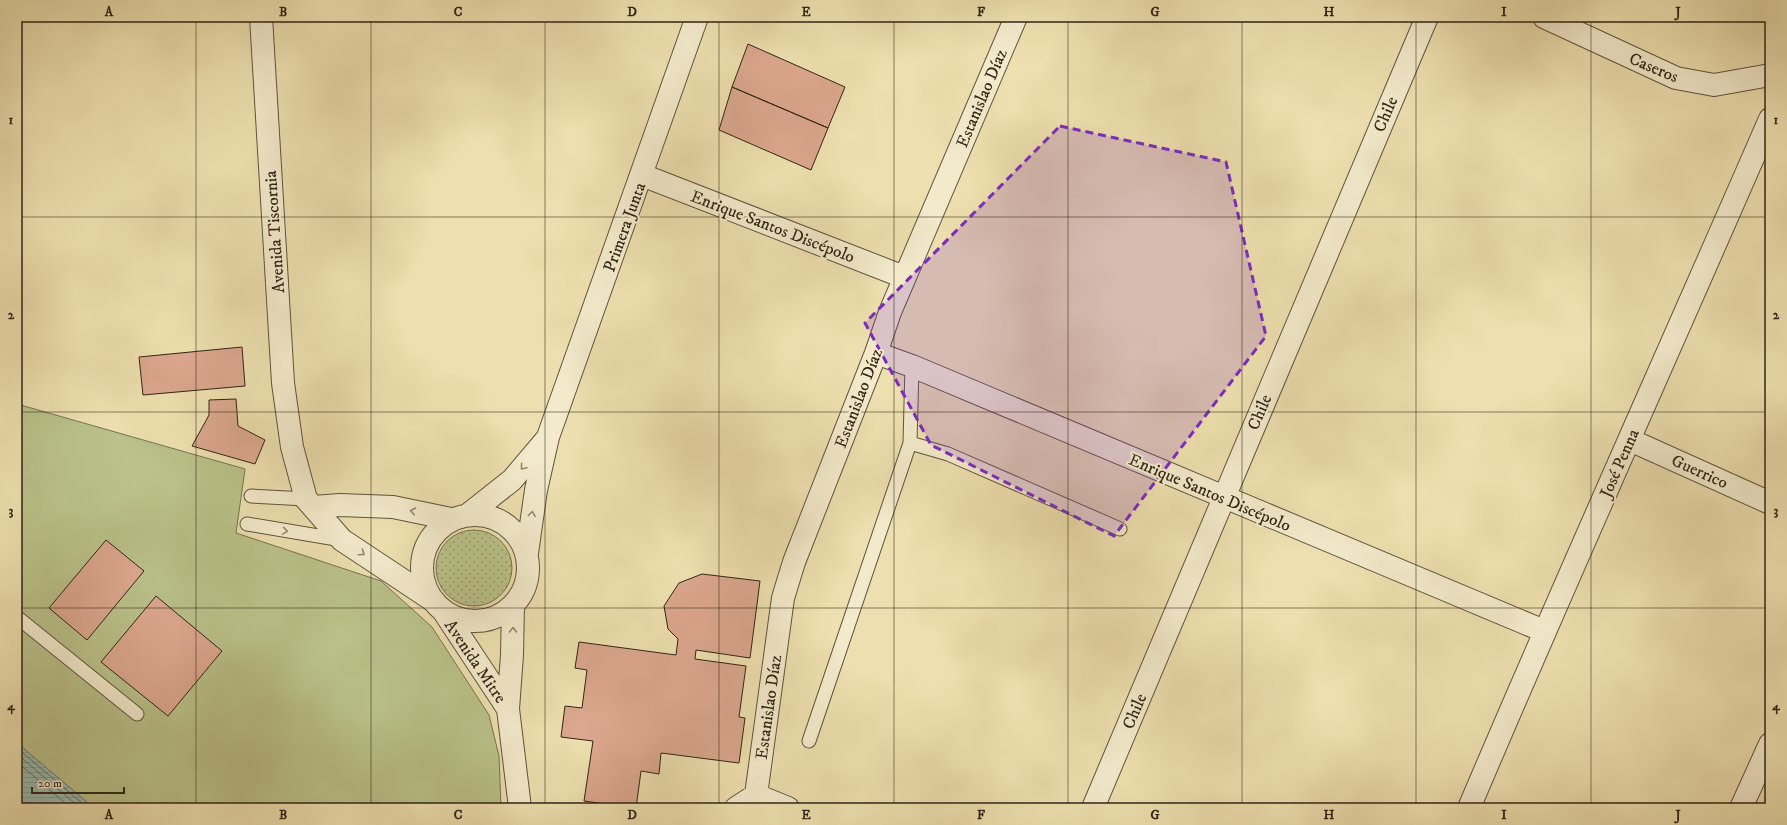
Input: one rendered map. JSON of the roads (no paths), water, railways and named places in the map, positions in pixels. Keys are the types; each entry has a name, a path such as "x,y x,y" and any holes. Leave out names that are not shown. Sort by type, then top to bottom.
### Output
{"street":[{"name":"Avenida Tiscornia","path":"261,17 283,383 292,447 310,503"},
{"name":"Primera Junta","path":"527,553 536,490 548,437 697,17"},
{"name":"Estanislao Díaz","path":"756,795 783,598 794,562 876,353 904,277 1016,17"},
{"name":"Chile","path":"1093,808 1426,17"},
{"name":"Caseros","path":"1544,17 1676,78 1714,85 1770,75"},
{"name":"José Penna","path":"1469,808 1544,631 1630,440 1770,119"},
{"name":"Enrique Santos Discépolo","path":"642,175 904,277"},
{"name":"Enrique Santos Discépolo","path":"876,353 912,366 1544,631"},
{"name":"Primera Junta","path":"460,517 512,480 548,437"},
{"name":"Guerrico","path":"1630,440 1770,503"},
{"path":"310,503 393,507 460,517 488,516 505,523 518,536 527,553 529,571 524,590 513,605 498,616 480,621 462,620 438,606 342,540 310,503"},
{"path":"438,606 423,582 421,564 426,546 436,530 460,517"},
{"name":"Avenida Mitre","path":"513,605 512,655 508,709 520,808"},
{"name":"Avenida Mitre","path":"438,606 508,709"},
{"path":"1741,808 1770,744"},
{"path":"736,808 756,795 788,808"}],"lane":[{"path":"809,741 910,443 912,366"},
{"path":"910,443 948,454 1120,529"},
{"path":"251,496 310,503"},
{"path":"247,524 342,540"},
{"path":"17,617 137,714"}],"water":[{"path":"17,743 94,808 17,808"}]}
